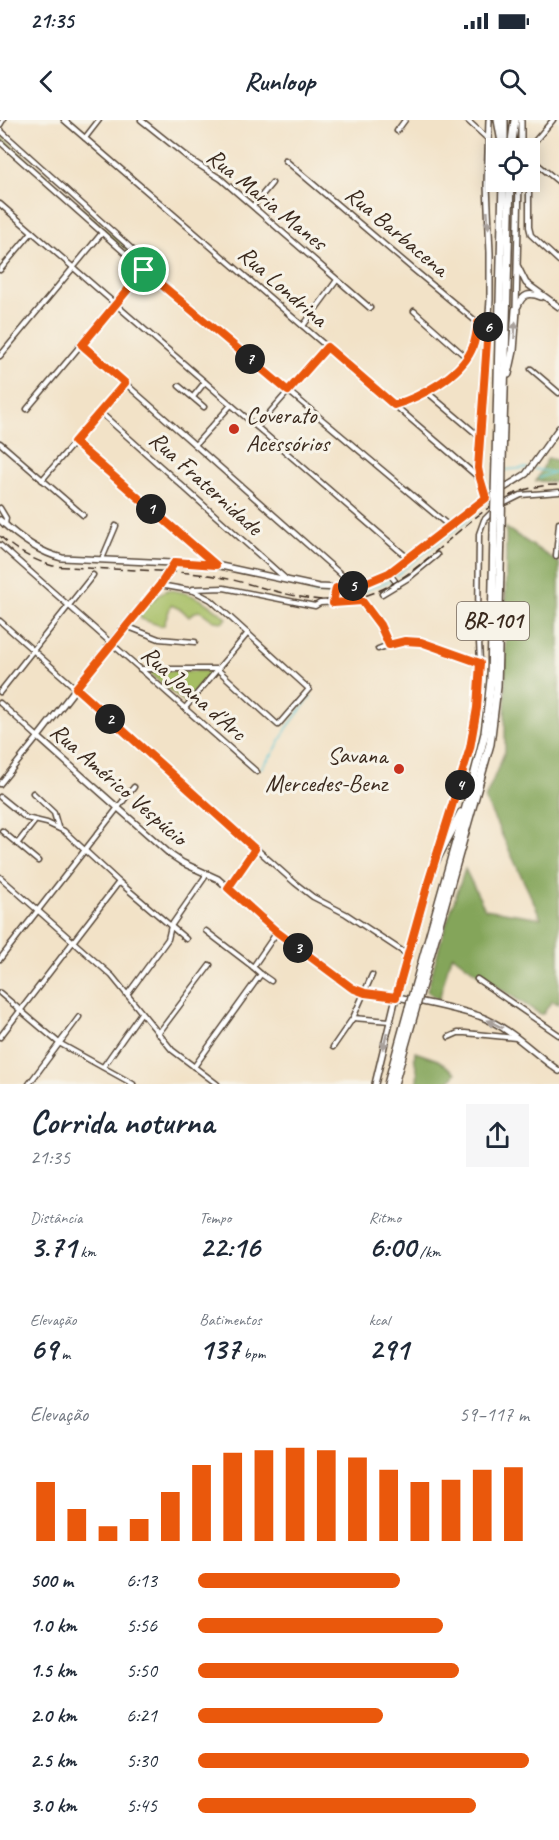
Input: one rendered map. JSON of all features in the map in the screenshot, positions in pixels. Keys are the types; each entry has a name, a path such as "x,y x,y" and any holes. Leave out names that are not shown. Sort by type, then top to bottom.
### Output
{"highway":[{"path":"498,120 501,138"},
{"path":"503,138 504,120"},
{"path":"512,138 513,120"},
{"name":"BR-101","path":"394,1084 485,733 490,692 497,532 503,192"},
{"name":"BR-101","path":"499,461 504,391 510,192"},
{"path":"504,391 513,351 516,310"},
{"name":"BR-101","path":"416,994 490,744 498,679 497,532"},
{"path":"435,862 468,800"},
{"name":"BR-101","path":"388,1084 412,1009"}],"main road":[{"path":"488,138 489,120"},
{"path":"521,120 521,138"},
{"path":"486,498 478,468 491,267 487,192"},
{"path":"516,310 519,192"},
{"path":"517,266 526,282 559,307"},
{"path":"516,310 520,300 527,294 547,299"},
{"path":"0,520 34,547 49,554 74,559 216,565 319,587 354,586 372,582 389,573 486,498 530,471 559,428"},
{"path":"38,736 160,585 175,562"},
{"name":"Rua Américo Vespúcio","path":"38,736 177,860 218,879 277,932 352,988 365,993 396,997 478,1016 502,1027 559,1071"},
{"path":"375,1084 396,997 435,862"}],"street":[{"path":"0,124 3,120"},
{"name":"Rua Londrina","path":"64,120 480,478"},
{"path":"85,138 99,120"},
{"name":"Rua Maria Manes","path":"141,120 185,156 221,179 370,308"},
{"path":"397,130 405,120"},
{"path":"467,120 487,138"},
{"path":"538,138 553,120"},
{"path":"0,130 132,249 141,260 144,270"},
{"path":"0,142 144,270 449,526"},
{"name":"Rua Barbacena","path":"285,160 412,270 478,323 488,327"},
{"path":"540,167 559,183"},
{"path":"253,206 272,183"},
{"path":"529,192 531,235 559,261"},
{"path":"0,204 409,559"},
{"path":"0,270 32,232"},
{"path":"0,356 102,233"},
{"path":"27,409 144,270"},
{"path":"303,326 337,280"},
{"path":"414,311 467,358"},
{"path":"394,405 427,392 458,367 467,358 474,345 478,323"},
{"path":"82,345 354,586"},
{"path":"257,427 327,347"},
{"path":"531,369 559,393"},
{"path":"193,397 205,382"},
{"path":"42,480 125,383"},
{"path":"179,386 204,407"},
{"path":"427,392 480,437"},
{"path":"195,445 231,405"},
{"name":"Rua Fraternidade","path":"100,412 289,581"},
{"path":"74,442 216,565"},
{"path":"0,443 82,515"},
{"path":"435,862 470,748 477,708 480,663 478,620 481,525 488,515 513,498 532,493 559,492"},
{"path":"0,508 6,518 5,525"},
{"path":"556,556 559,523"},
{"path":"102,560 116,526"},
{"name":"Rua Joana d'Arc","path":"0,545 257,772"},
{"path":"382,594 398,585 437,555"},
{"path":"389,573 398,585"},
{"path":"0,692 93,575"},
{"path":"160,585 187,589 214,588 315,606 320,603 362,601 380,625 389,645"},
{"path":"211,600 214,588"},
{"path":"333,603 336,588"},
{"path":"140,669 217,670 278,725 309,689 211,600 187,589"},
{"path":"0,621 305,892 346,914 408,955"},
{"path":"125,626 152,637 195,642"},
{"path":"185,708 248,633"},
{"path":"378,650 405,641 421,642 480,663"},
{"name":"Rua Américo Vespúcio","path":"0,703 38,736"},
{"path":"0,784 38,736"},
{"path":"0,959 134,787"},
{"path":"33,793 54,813 58,828"},
{"path":"0,797 22,816 47,822 58,828 186,939"},
{"path":"17,844 35,820"},
{"path":"2,831 38,861"},
{"path":"228,888 255,849"},
{"path":"127,995 168,939 171,926 207,873"},
{"path":"0,878 112,976 172,1050 217,1084"},
{"path":"0,1037 119,882"},
{"path":"206,931 271,981"},
{"path":"253,967 277,932"},
{"path":"158,1034 210,965"},
{"path":"194,1067 261,974"},
{"path":"333,1047 353,1018 372,975"},
{"path":"477,979 559,1035"},
{"path":"0,993 59,1043 133,1084"},
{"path":"102,1067 141,1013"},
{"path":"29,1084 79,1017"},
{"path":"353,1018 390,1021"},
{"path":"449,1037 465,1033 516,1038"}],"green space":[{"path":"0,135 135,255 135,257 0,139"},
{"path":"548,458 559,461 559,482 536,481"},
{"path":"506,528 559,563 559,1004 552,1001 543,1014 482,977 453,955 439,1000 427,991 465,869 485,909 541,918 485,799 505,751"},
{"path":"167,590 199,599 227,618 223,622 214,621 200,611 189,617 182,610 171,605 164,625 141,619 140,614 159,594"},
{"path":"145,670 208,671 210,674 185,703"},
{"path":"415,1052 438,1060 456,1073 447,1084 416,1084 418,1074"}],"waterway":[{"path":"505,470 527,468"},
{"path":"534,469 551,472"},
{"path":"539,478 554,472 559,474"},
{"path":"396,576 470,518"},
{"path":"337,594 358,593 390,581"},
{"path":"309,592 333,594"},
{"path":"261,768 311,696"}],"railway":[{"path":"0,536 25,554 53,566 208,575 304,598 342,600 361,597 388,586 412,571 480,514 504,499 530,488 559,485"}],"place":[{"name":"Coverato Acessórios","path":"234,429"},
{"name":"Savana Mercedes-Benz","path":"399,769"}],"route":[{"path":"144,270 288,391 327,347 394,405 408,401 427,392 463,362 471,352 478,323 488,327 478,468 486,498 403,564 381,578 354,586 336,588 333,603 362,601 380,625 389,645 405,641 421,642 480,663 477,708 470,748 428,883 396,997 365,993 352,988 277,932 228,888 255,849 76,688 160,585 175,562 216,565 74,442 125,383 82,345 144,270"}]}
